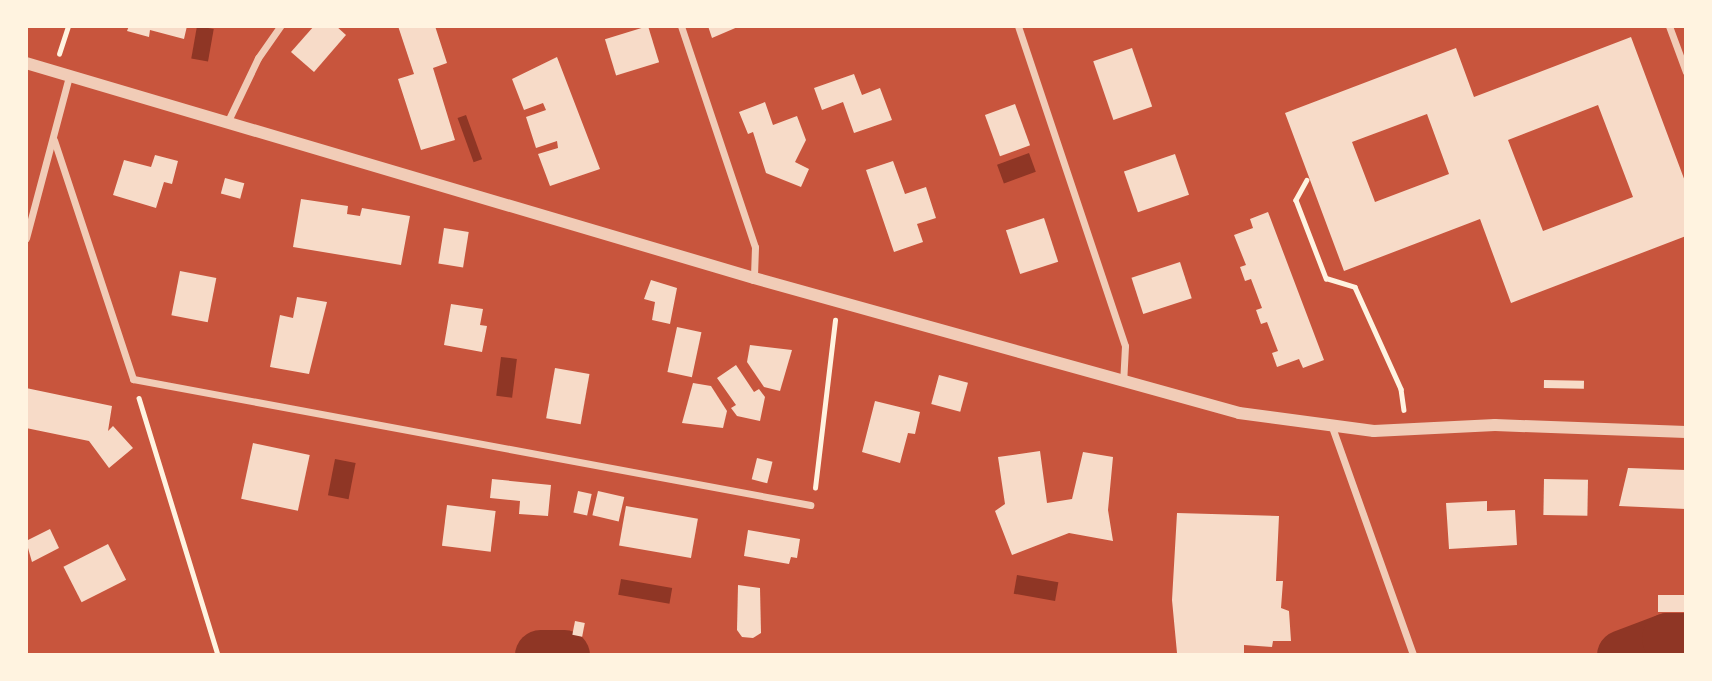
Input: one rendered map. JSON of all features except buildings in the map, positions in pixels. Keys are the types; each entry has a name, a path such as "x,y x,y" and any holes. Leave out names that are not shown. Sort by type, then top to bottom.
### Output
{"street":[{"path":"227,123 258,58 280,26"},
{"path":"681,26 755,247 754,278"},
{"path":"1018,26 1125,345 1122,382"},
{"path":"1669,26 1686,72"},
{"path":"26,63 837,302 1238,413 1332,427 1407,432 1495,425 1686,432"},
{"path":"26,238 69,76"},
{"path":"54,140 133,379 810,505"},
{"path":"1332,427 1413,655"}],"path":[{"path":"58,55 68,26"},
{"path":"1307,180 1296,200 1326,278 1355,287 1401,389 1407,432"},
{"path":"810,505 837,302"},
{"path":"133,379 218,655"}],"shaded area":[{"path":"197,26 214,29 208,61 191,58"},
{"path":"466,115 482,159 474,162 458,118"},
{"path":"1029,153 1036,172 1004,183 997,165"},
{"path":"501,357 517,359 512,398 496,396"},
{"path":"335,459 356,463 349,499 328,495"},
{"path":"1017,575 1058,582 1055,601 1014,594"},
{"path":"621,579 672,588 669,604 618,595"}],"waterway":[{"path":"1622,655 1667,638 1686,638"},
{"path":"540,655 564,655"}]}
